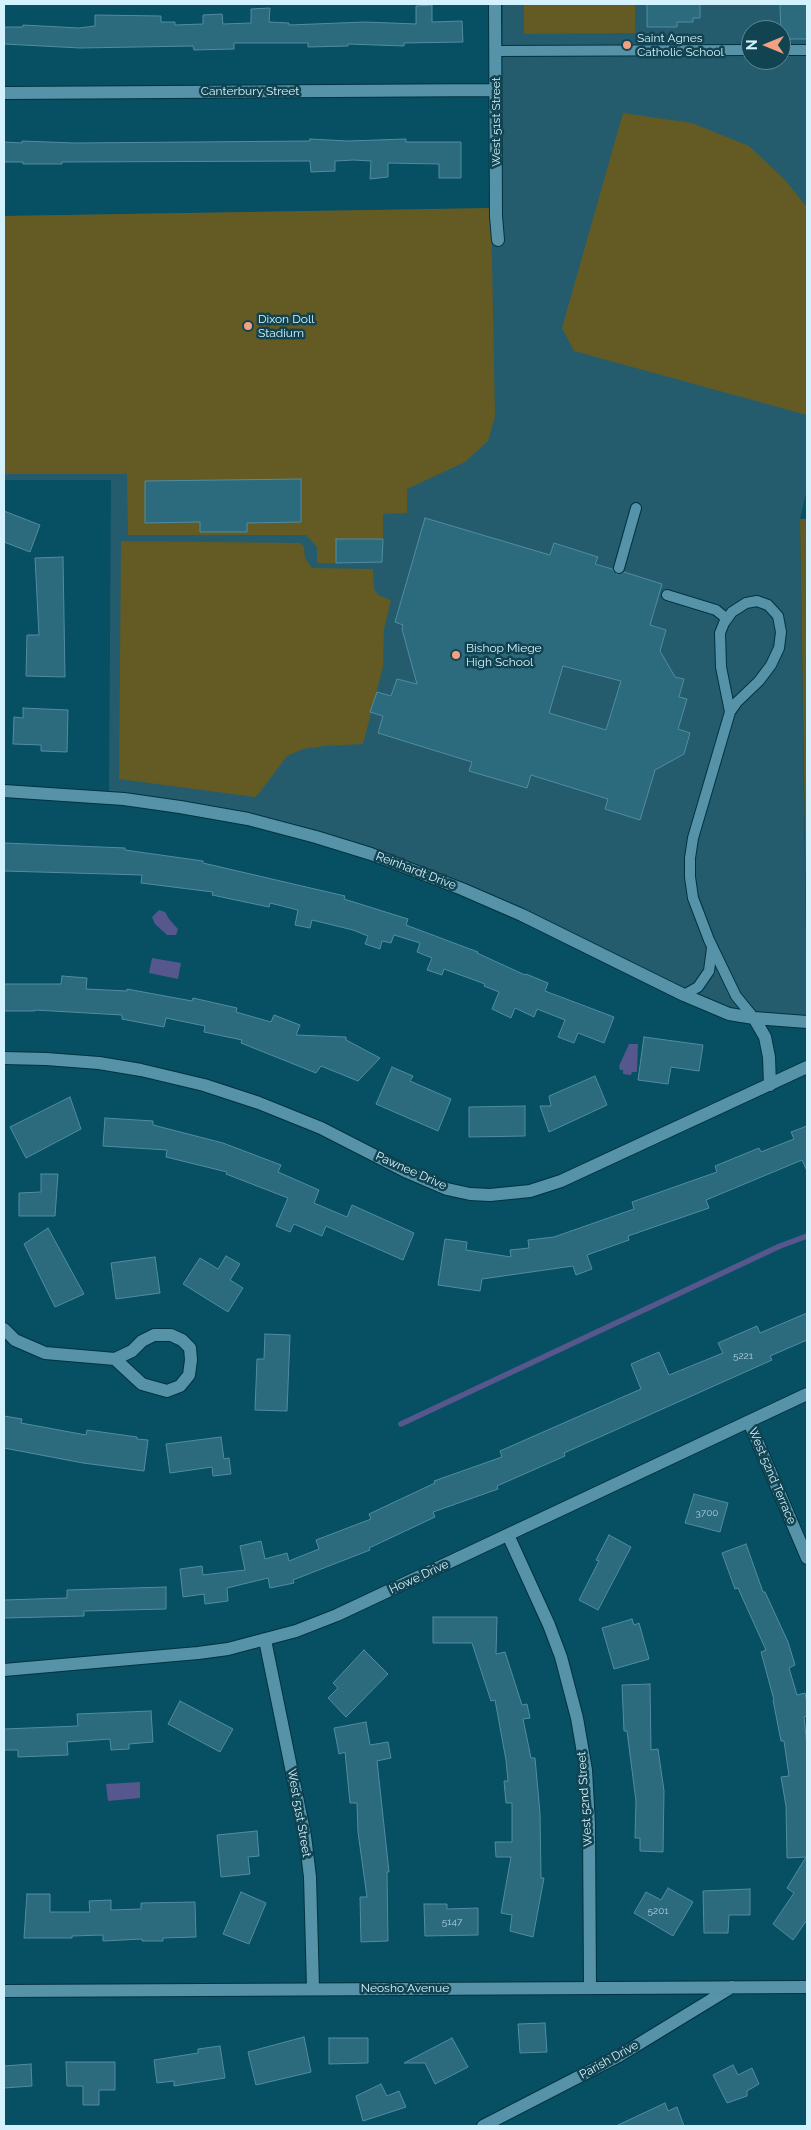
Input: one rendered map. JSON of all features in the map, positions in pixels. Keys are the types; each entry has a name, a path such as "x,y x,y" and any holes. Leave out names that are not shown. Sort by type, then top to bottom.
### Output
{"street":[{"name":"West 51st Street","path":"495,4 496,216 498,240"},
{"name":"Canterbury Street","path":"4,93 495,90"},
{"name":"Reinhardt Drive","path":"4,791 124,799 180,806 248,819 316,836 372,854 462,889 684,995 729,1014 807,1022"},
{"path":"754,1018 765,1037 770,1057 770,1085"},
{"name":"Pawnee Drive","path":"4,1058 46,1059 99,1064 141,1070 204,1085 260,1102 321,1128 405,1171 447,1189 470,1194 490,1195 530,1191 561,1181 807,1067"},
{"path":"4,1329 15,1340 45,1353 115,1360 132,1351 142,1341 154,1335 171,1335 182,1340 190,1348 191,1360 189,1375 180,1386 166,1391 142,1384 115,1360"},
{"name":"Howe Drive","path":"4,1670 228,1649 296,1631 337,1615 807,1394"},
{"name":"West 52nd Terrace","path":"749,1422 807,1558"},
{"name":"West 52nd Street","path":"508,1535 549,1625 561,1657 577,1718 586,1770 589,1824 590,1987"},
{"name":"West 51st Street","path":"265,1640 305,1836 310,1877 313,1988"},
{"name":"Neosho Avenue","path":"4,1991 807,1986"},
{"name":"Parish Drive","path":"483,2126 619,2056 732,1987"}],"lane":[{"path":"495,50 741,50"},
{"path":"791,50 807,50"},
{"path":"619,568 636,508"},
{"path":"667,595 716,610 727,619"},
{"path":"730,712 719,650 720,633 732,612 746,603 757,601 768,605 778,616 781,632 779,648 771,665 730,712 690,858 692,891 712,947 736,996 754,1018"},
{"path":"684,995 698,987 709,971 712,947"}],"shaded area":[{"name":"Bishop Miege High School","path":"503,4 807,4 807,489 800,519 807,1018 753,1015 727,1008 635,966 549,923 259,817 176,800 109,792 111,480 4,480 4,216 501,208"},
{"path":"524,4 635,4 635,33 524,34"},
{"path":"623,113 692,123 749,146 784,179 807,207 807,415 574,351 562,328"},
{"name":"Dixon Doll Stadium","path":"491,208 495,416 488,441 465,462 407,489 407,513 383,514 383,539 336,539 336,563 317,563 317,547 306,535 128,535 127,474 4,474 4,216"},
{"path":"800,519 807,519 807,903 806,903"},
{"path":"121,541 301,543 304,547 305,558 312,568 373,569 374,589 378,595 391,600 384,629 383,667 363,744 303,749 287,756 255,797 119,779"},
{"path":"159,910 165,912 178,929 176,935 167,935 155,924 152,917"},
{"path":"152,958 181,963 178,979 149,973"},
{"path":"629,1044 638,1044 637,1072 632,1072 631,1075 623,1074 623,1070 620,1070 619,1066"},
{"path":"140,1782 140,1798 108,1801 106,1784"}],"building":[{"path":"647,4 700,4 700,18 693,18 693,22 677,22 677,27 647,27"},
{"path":"780,4 807,4 807,39 791,39 791,20 780,20"},
{"path":"432,5 432,22 462,21 463,42 404,43 404,46 348,44 348,46 308,47 308,43 234,43 234,49 194,50 193,46 80,48 4,44 4,27 23,27 23,25 79,28 95,26 95,15 161,16 161,22 175,22 175,25 203,24 203,15 222,14 223,24 251,23 251,9 270,8 269,22 289,23 289,25 365,22 416,24 416,6"},
{"path":"310,139 348,141 406,139 406,142 461,142 461,178 439,178 439,164 388,163 388,177 370,179 371,161 354,160 335,161 335,171 311,172 310,161 62,162 62,164 4,162 4,142 310,141"},
{"path":"301,479 301,522 247,523 247,532 200,532 200,522 145,523 145,481"},
{"path":"4,511 40,525 30,552 4,542"},
{"name":"Bishop Miege High School","path":"425,518 550,555 554,543 598,557 595,564 612,569 617,574 624,572 662,584 650,625 666,630 660,651 675,677 684,679 679,697 687,699 678,729 690,733 684,754 655,770 640,820 605,809 608,799 531,775 527,788 469,771 472,762 378,733 383,716 370,712 377,692 391,696 397,679 417,684 402,629 403,625 395,622","holes":["563,666 621,681 606,730 549,713"]},
{"path":"336,539 383,539 382,562 336,563"},
{"path":"63,557 65,677 26,676 27,635 39,635 35,558"},
{"path":"23,708 68,710 67,752 41,751 41,745 13,744 14,717 23,718"},
{"path":"4,843 125,848 125,850 203,861 203,863 345,896 344,899 408,919 406,925 478,952 525,975 548,983 545,991 614,1017 604,1043 578,1033 574,1043 558,1037 565,1020 537,1009 534,1017 515,1008 511,1018 492,1009 499,992 484,986 485,984 444,969 442,975 427,970 432,958 417,952 420,943 394,935 391,943 382,941 380,949 365,944 368,936 353,930 312,920 310,928 295,925 298,910 270,903 269,907 212,895 213,892 141,883 142,875 4,871"},
{"path":"62,976 87,978 86,989 127,991 127,989 192,1001 193,998 237,1008 236,1012 271,1022 274,1015 300,1025 296,1035 346,1037 346,1040 380,1058 358,1081 321,1066 316,1073 241,1043 242,1040 204,1032 205,1026 166,1018 164,1027 122,1019 122,1015 35,1010 4,1011 4,984 61,984"},
{"path":"644,1037 703,1045 699,1071 671,1067 668,1084 638,1080"},
{"path":"392,1067 413,1076 410,1081 451,1099 438,1131 376,1104"},
{"path":"595,1076 607,1105 549,1132 540,1106 551,1106 549,1096"},
{"path":"70,1097 81,1129 26,1158 10,1127"},
{"path":"525,1106 525,1136 469,1137 469,1107"},
{"path":"105,1118 153,1121 153,1125 223,1143 281,1165 278,1172 319,1190 314,1203 347,1217 352,1205 414,1233 403,1260 326,1226 322,1236 294,1224 290,1232 276,1226 288,1198 226,1174 227,1172 166,1157 167,1150 103,1146"},
{"path":"807,1126 807,1171 802,1160 706,1200 709,1208 628,1236 629,1240 587,1255 592,1269 576,1275 573,1266 482,1279 480,1291 438,1285 445,1239 467,1242 466,1250 511,1257 510,1250 529,1248 528,1240 554,1237 634,1209 632,1202 717,1172 715,1166 759,1148 761,1152 794,1139 791,1132"},
{"path":"41,1174 58,1174 55,1216 19,1216 19,1193 41,1192"},
{"path":"48,1228 84,1294 55,1307 24,1244"},
{"path":"226,1256 240,1264 230,1280 243,1288 228,1312 183,1284 200,1258 218,1269"},
{"path":"155,1257 160,1293 116,1299 111,1263"},
{"path":"807,1313 807,1340 770,1356 772,1360 564,1453 565,1456 497,1486 498,1489 433,1512 435,1517 369,1548 370,1550 293,1580 294,1583 270,1588 268,1578 227,1588 228,1601 205,1604 204,1594 183,1597 180,1569 202,1566 203,1575 245,1570 240,1546 261,1541 265,1559 287,1553 289,1561 319,1549 316,1540 371,1519 369,1514 435,1483 434,1481 502,1457 500,1451 641,1389 631,1364 659,1352 669,1375 723,1353 718,1343 757,1326 760,1333"},
{"path":"265,1334 290,1335 287,1411 255,1410 257,1359 264,1359"},
{"path":"4,1416 22,1419 21,1423 86,1435 87,1430 148,1440 144,1471 83,1463 4,1448"},
{"path":"221,1437 224,1459 229,1458 231,1474 213,1476 212,1467 170,1473 166,1444"},
{"path":"694,1494 728,1503 720,1532 685,1523"},
{"path":"609,1535 631,1547 598,1610 579,1600 599,1561 596,1560"},
{"path":"746,1544 763,1592 765,1592 788,1642 795,1665 789,1668 797,1695 805,1693 807,1703 807,1716 804,1717 807,1746 807,1920 793,1940 773,1924 794,1893 787,1888 806,1857 787,1858 786,1806 781,1777 789,1776 784,1741 781,1741 774,1700 761,1652 766,1650 738,1588 735,1589 722,1553"},
{"path":"166,1587 166,1609 84,1611 84,1616 4,1618 4,1600 67,1598 67,1590"},
{"path":"433,1617 497,1617 496,1654 505,1652 522,1705 527,1704 530,1718 523,1719 531,1758 535,1758 540,1813 541,1878 544,1878 533,1937 510,1931 512,1915 501,1913 511,1857 496,1857 495,1842 512,1842 512,1803 506,1803 504,1781 508,1781 506,1760 495,1700 491,1701 472,1643 433,1643"},
{"path":"632,1619 634,1625 639,1623 649,1659 614,1669 602,1628"},
{"path":"364,1650 388,1674 346,1717 328,1698 338,1688 333,1683"},
{"path":"650,1684 651,1750 658,1749 664,1791 663,1852 640,1851 640,1838 635,1838 636,1801 627,1731 624,1731 622,1685"},
{"path":"180,1701 233,1729 220,1752 168,1724"},
{"path":"151,1711 153,1742 129,1744 129,1749 111,1750 110,1739 67,1742 68,1755 18,1757 18,1750 4,1750 4,1729 78,1726 77,1714"},
{"path":"366,1722 370,1745 388,1742 391,1758 377,1761 389,1872 387,1872 388,1941 361,1942 360,1897 367,1897 358,1832 357,1803 350,1803 345,1752 339,1754 334,1728"},
{"path":"257,1831 259,1856 248,1857 250,1874 221,1877 217,1835"},
{"path":"668,1888 693,1902 673,1936 634,1913 646,1892 661,1900"},
{"path":"750,1889 750,1915 729,1915 728,1933 704,1933 703,1891"},
{"path":"241,1892 266,1903 249,1944 223,1934"},
{"path":"27,1894 50,1894 50,1912 90,1912 89,1901 111,1900 111,1910 141,1909 141,1903 195,1902 196,1937 163,1938 163,1941 142,1941 142,1939 103,1941 103,1935 72,1936 72,1938 24,1938"},
{"path":"424,1904 447,1904 447,1909 478,1908 478,1935 425,1936"},
{"path":"545,2023 547,2052 520,2053 518,2024"},
{"path":"304,2037 311,2072 256,2085 248,2052"},
{"path":"329,2038 368,2038 368,2063 329,2064"},
{"path":"452,2038 468,2067 435,2084 425,2063 404,2063"},
{"path":"220,2046 225,2078 174,2086 174,2081 157,2083 154,2060 198,2053 198,2049"},
{"path":"66,2062 115,2062 115,2090 99,2090 99,2105 83,2105 83,2086 67,2086"},
{"path":"31,2064 32,2086 4,2088 4,2066"},
{"path":"733,2065 738,2075 752,2068 759,2084 747,2091 747,2096 727,2103 713,2075"},
{"path":"381,2084 387,2096 399,2091 406,2107 363,2121 356,2096"},
{"path":"665,2103 668,2111 677,2107 684,2126 616,2126"}],"waterway":[{"path":"401,1424 780,1246 807,1236"}],"place":[{"name":"Saint Agnes Catholic School","path":"627,45"},
{"name":"Dixon Doll Stadium","path":"248,326"},
{"name":"Bishop Miege High School","path":"456,655"}]}
